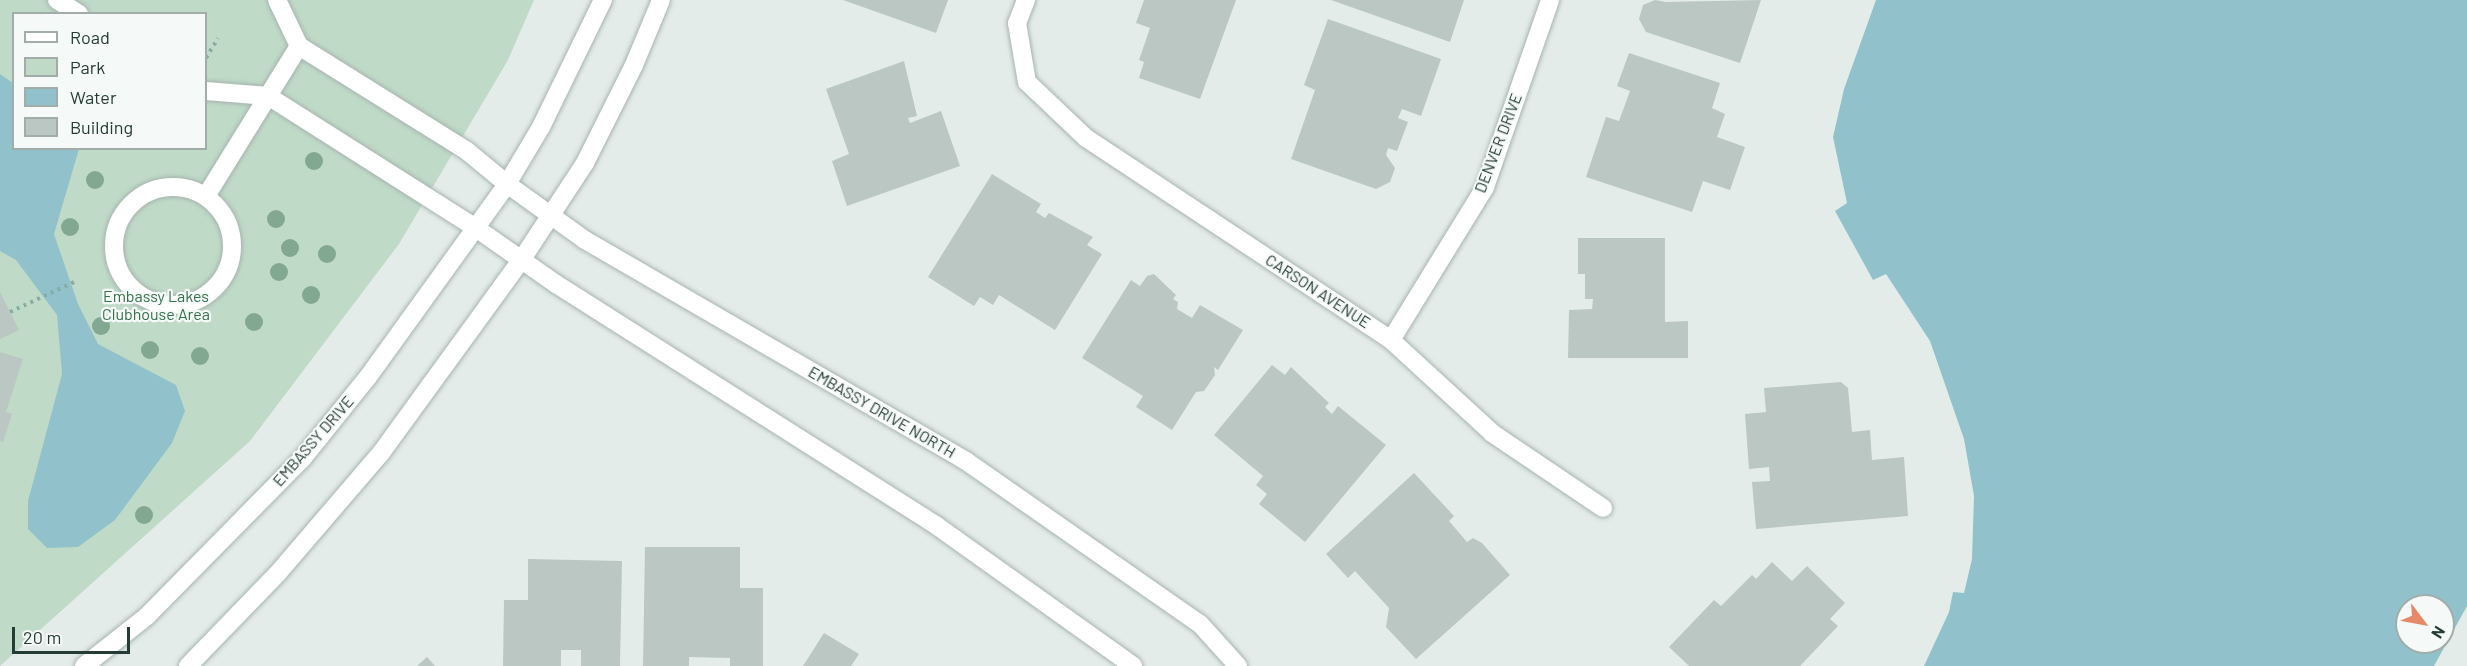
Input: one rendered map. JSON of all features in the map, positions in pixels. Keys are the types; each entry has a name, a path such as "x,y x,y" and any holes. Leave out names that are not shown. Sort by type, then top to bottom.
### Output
{"street":[{"path":"57,0 76,12"},
{"path":"206,196 299,46 277,0"},
{"name":"EMBASSY DRIVE","path":"84,666 147,616 302,459 368,377 507,184 541,127 603,0"},
{"path":"188,666 278,573 381,453 522,259 553,215 629,75 662,0"},
{"name":"CARSON AVENUE","path":"1026,0 1017,23 1027,82 1086,138 1391,339 1492,433 1603,508"},
{"name":"DENVER DRIVE","path":"1391,339 1485,187 1550,0"},
{"name":"EMBASSY DRIVE NORTH","path":"299,46 467,151 507,184 585,240 966,461 1200,624 1238,666"},
{"path":"207,91 268,96 937,526 1133,666"},
{"path":"162,187 185,187 206,196 222,213 232,234 231,257 223,279 206,295 185,304 161,304 140,295 124,279 115,258 115,234 124,213 140,196 162,187"}],"path":[{"path":"207,56 218,38"},
{"path":"10,312 74,282"}],"green space":[{"name":"Embassy Lakes Clubhouse Area","path":"0,0 534,0 508,60 399,244 250,441 0,666"}],"water":[{"path":"1876,0 2467,0 2467,606 2455,628 2455,594 2395,594 2395,654 2441,654 2434,666 1924,666 1949,612 1953,592 1964,593 1972,559 1974,496 1964,439 1930,341 1886,274 1873,280 1835,211 1847,203 1833,137 1844,89"},
{"path":"0,74 12,82 12,150 79,150 54,234 78,304 98,344 176,385 185,411 172,443 115,520 78,547 47,548 28,529 28,501 62,374 57,315 16,260 0,251"}],"building":[{"path":"843,0 948,0 936,33"},
{"path":"1144,0 1236,0 1200,99 1139,78 1144,62 1139,60 1150,28 1136,23"},
{"path":"1331,0 1464,0 1450,42"},
{"path":"1655,0 1666,2 1761,0 1740,63 1646,32 1639,19 1643,5"},
{"path":"1328,19 1441,59 1421,116 1402,109 1398,118 1408,122 1397,151 1388,148 1386,155 1395,168 1390,182 1376,189 1291,159 1315,90 1304,85"},
{"path":"1629,53 1720,83 1712,108 1725,114 1717,137 1745,147 1730,190 1703,181 1692,212 1586,177 1606,117 1619,121 1630,91 1617,86"},
{"path":"904,61 917,116 908,118 910,123 941,111 960,166 847,206 832,161 849,154 826,89"},
{"path":"992,174 1041,204 1036,212 1045,218 1049,213 1093,237 1087,245 1102,254 1055,330 999,295 993,305 980,297 974,306 928,277"},
{"path":"1578,238 1665,238 1665,322 1688,321 1688,358 1568,358 1569,310 1592,309 1593,299 1585,299 1585,274 1578,274"},
{"path":"1154,274 1176,295 1173,299 1178,302 1177,309 1192,318 1200,305 1243,330 1218,370 1214,367 1215,375 1204,391 1196,392 1172,430 1136,407 1143,396 1082,358 1131,280 1140,286 1147,276"},
{"path":"0,292 19,330 0,339"},
{"path":"0,352 23,359 6,412 12,414 3,442 0,441"},
{"path":"1272,365 1285,375 1291,367 1329,403 1325,407 1332,414 1338,406 1386,445 1305,542 1259,504 1267,494 1256,485 1263,476 1214,435"},
{"path":"1841,382 1848,388 1852,432 1870,430 1872,460 1904,457 1908,516 1756,529 1752,482 1770,481 1769,467 1749,469 1745,414 1766,412 1764,388"},
{"path":"1414,473 1454,516 1449,521 1467,542 1473,538 1482,543 1510,575 1416,659 1386,627 1389,608 1355,571 1348,578 1326,554"},
{"path":"645,547 740,547 740,588 763,588 763,666 730,666 730,658 689,657 689,666 643,666"},
{"path":"528,559 622,561 620,666 581,666 581,650 561,650 561,666 503,666 504,600 528,600"},
{"path":"1772,562 1792,581 1807,566 1845,603 1830,619 1838,626 1800,666 1689,666 1669,647 1714,600 1721,606 1752,575 1756,579"},
{"path":"824,633 859,654 851,666 803,666"},
{"path":"427,657 435,666 417,666"}]}
